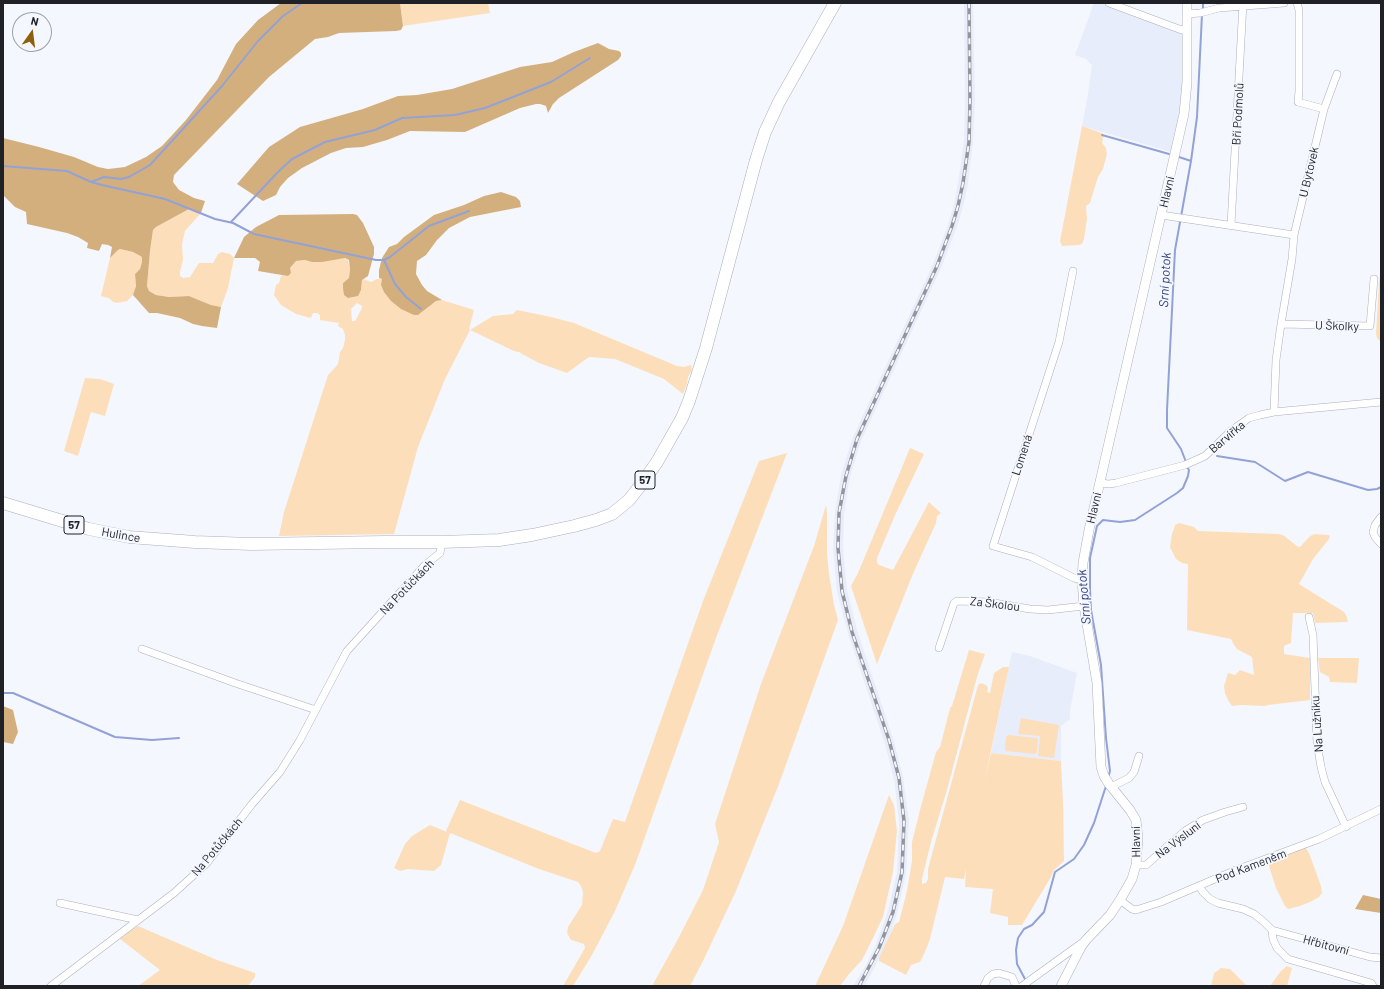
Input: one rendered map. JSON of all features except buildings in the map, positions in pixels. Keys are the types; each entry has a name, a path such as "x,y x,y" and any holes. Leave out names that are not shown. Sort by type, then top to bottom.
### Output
{"main road":[{"name":"57","path":"442,542 499,540 587,523 612,514 629,500 637,490 657,462 682,418 696,383 717,311 756,160 768,124 835,3"},
{"name":"Hulince","path":"3,503 89,529 116,535 147,539 251,544 442,542"}],"street":[{"path":"1109,3 1187,31"},
{"name":"Hlavní","path":"1061,986 1070,966 1086,940 1105,920 1120,900 1132,879 1136,866 1138,838 1136,820 1104,776 1101,763 1096,672 1084,606 1082,580 1084,552 1179,139 1186,101 1188,82 1187,3"},
{"path":"1187,14 1243,5 1284,3"},
{"path":"1297,3 1299,10 1298,102 1324,109"},
{"name":"Bří Podmolů","path":"1231,225 1243,5"},
{"name":"U Bytovek","path":"1294,235 1324,109 1337,74"},
{"path":"1161,215 1294,235 1292,259 1276,360 1274,412"},
{"name":"Lomená","path":"1073,271 1058,342 993,546 1032,557 1074,578 1082,580"},
{"name":"U Školky","path":"1281,324 1370,326 1374,278"},
{"name":"Barvířka","path":"1100,483 1116,483 1188,464 1204,456 1232,430 1249,418 1274,412 1381,402"},
{"path":"1381,517 1375,525 1373,532 1381,544"},
{"name":"Na Potůčkách","path":"51,986 174,893 206,864 252,804 280,772 300,740 347,651 426,565 440,553 442,542"},
{"name":"Za Školou","path":"939,648 954,603 957,601 988,602 1030,609 1048,610 1084,606"},
{"name":"Na Lužníku","path":"1309,617 1313,635 1317,743 1321,767 1346,827"},
{"path":"142,649 235,683 316,710"},
{"path":"1110,785 1129,778 1134,772 1139,756"},
{"name":"Na Výsluní","path":"1136,866 1146,864 1185,831 1203,820 1243,807"},
{"name":"Pod Kameněm","path":"1120,900 1132,909 1138,910 1161,902 1236,870 1319,839 1381,809"},
{"path":"1199,886 1202,892 1210,899 1218,903 1243,909 1254,914 1272,930 1273,939 1277,948 1288,959 1371,983 1373,986"},
{"path":"60,903 138,920"},
{"name":"Hřbitovní","path":"1272,930 1370,957 1381,958"},
{"path":"1022,986 1086,940"},
{"path":"984,986 988,978 993,974 999,973 1012,977 1016,986"}],"shaded area":[{"path":"281,3 400,3 403,26 401,30 396,31 339,33 328,37 315,39 269,77 174,175 173,182 179,190 194,198 205,201 201,213 189,209 153,230 147,286 149,291 156,295 169,297 189,296 211,305 221,307 217,328 193,324 180,318 157,313 149,313 133,295 136,286 135,274 140,269 142,257 133,252 120,249 110,258 112,247 108,245 102,244 99,251 87,248 88,243 78,237 27,224 26,212 15,207 3,195 3,138 74,157 98,167 108,169 125,167 146,157 162,146 186,120 217,80 236,44 258,20"},
{"path":"400,3 488,3 490,13 403,26"},
{"path":"964,3 973,3 975,100 973,142 968,184 963,207 941,268 861,441 850,477 844,513 843,548 847,590 857,630 893,738 903,777 909,820 906,873 891,932 873,971 864,986 853,986 875,947 888,911 897,872 899,821 894,779 884,741 848,633 837,592 833,548 835,512 841,475 853,437 933,264 948,225 954,204 964,141"},
{"path":"1094,3 1103,3 1182,34 1182,103 1171,152 1082,126 1092,65 1086,59 1075,55"},
{"path":"598,43 609,49 619,51 621,56 618,60 559,98 553,104 548,113 546,106 536,104 520,108 465,132 410,131 363,147 346,148 331,153 302,168 288,178 280,187 276,195 263,201 237,184 269,147 300,127 363,109 398,96 417,95 452,89 520,67 552,62"},
{"path":"1082,126 1104,134 1102,143 1106,148 1107,154 1090,203 1086,206 1087,219 1082,244 1062,246 1060,241"},
{"path":"501,192 516,197 520,201 521,207 470,217 449,228 437,240 426,255 417,261 416,274 422,285 427,291 442,300 436,301 418,315 414,315 401,309 391,301 381,285 382,279 379,278 382,258 389,247 397,244 434,215 464,205 484,196"},
{"path":"189,209 201,213 185,231 182,244 183,260 180,276 183,278 190,277 199,263 213,263 218,254 222,252 230,254 234,258 228,288 221,307 211,305 189,296 169,297 156,295 149,291 147,285 153,230"},
{"path":"279,215 357,215 363,223 374,247 374,254 368,276 362,280 361,290 358,296 348,298 344,295 343,283 349,278 350,270 349,260 345,258 322,262 305,260 296,261 290,268 291,273 288,276 258,271 260,262 255,258 234,258 244,237 256,227"},
{"path":"120,249 133,252 142,257 142,262 140,269 135,274 136,286 133,295 127,301 117,303 113,302 109,298 101,296 110,258"},
{"path":"344,258 348,260 350,270 349,278 343,283 361,290 363,279 371,282 377,279 382,279 418,315 436,301 442,300 474,310 470,330 445,379 418,447 394,534 279,536 284,512 328,375 338,364 340,352 343,348 345,340 343,329 338,326 339,323 320,320 320,315 317,313 313,313 311,318 296,314 281,305 274,295 276,285 279,283 281,276 288,276 290,268 296,261 305,260 312,262","holes":["357,303 362,306 355,321 352,321 351,309"]},
{"path":"1381,269 1381,342 1377,338 1376,334"},
{"path":"517,310 574,323 677,366 684,367 691,365 692,370 688,377 683,394 664,379 615,359 589,357 567,373 539,363 519,352 470,330 493,316 513,314"},
{"path":"85,378 100,379 114,384 105,416 91,412 78,456 64,451"},
{"path":"910,448 924,454 896,513 877,558 877,563 893,570 929,502 941,513 937,516 936,523 912,576 877,664 851,586 858,573"},
{"path":"787,453 716,638 635,865 615,911 592,955 573,986 563,986 585,948 584,944 571,940 567,933 568,927 582,905 583,892 578,882 539,869 450,833 441,865 434,871 408,869 400,871 394,868 405,844 412,836 430,825 447,832 446,831 460,800 596,853 600,851 613,819 625,822 703,601 759,461"},
{"path":"826,505 829,574 838,620 779,784 736,891 690,986 652,986 703,890 719,842 715,824 761,684 814,546"},
{"path":"1179,523 1194,527 1198,531 1278,534 1283,535 1300,547 1310,536 1315,534 1330,536 1313,559 1299,584 1344,612 1348,622 1315,623 1313,613 1293,613 1291,643 1284,646 1284,654 1310,658 1310,700 1265,706 1232,706 1225,693 1224,686 1228,673 1235,675 1240,670 1254,675 1252,657 1237,649 1231,639 1187,630 1188,564 1182,563 1176,559 1170,547 1175,525"},
{"path":"969,650 985,654 977,677 947,790 931,842 922,884 926,883 928,879 928,869 978,685 981,683 986,685 988,688 987,692 990,693 994,673 1003,667 1009,667 984,783 991,753 1061,761 1064,861 1054,870 1022,925 1008,925 1008,917 990,913 993,889 965,887 966,869 964,879 945,877 930,939 925,952 920,962 911,965 906,975 879,961 879,958 895,924 899,922 907,891 912,861 912,842 920,810 936,752 940,747 950,708 952,706"},
{"path":"1012,652 1030,656 1077,673 1070,711 1070,719 1061,726 1061,761 991,753"},
{"path":"1318,658 1359,658 1357,683 1330,682 1329,677 1320,672"},
{"path":"3,706 13,710 18,732 13,744 3,742"},
{"path":"1021,718 1059,725 1054,758 1038,756 1040,736 1018,734"},
{"path":"1008,735 1037,738 1037,752 1035,754 1006,751 1006,737"},
{"path":"889,795 894,805 897,831 893,872 883,917 862,960 840,986 815,986 843,926"},
{"path":"1305,847 1309,853 1321,886 1322,893 1319,897 1310,902 1288,909 1276,888 1268,863 1269,861"},
{"path":"1363,895 1381,899 1381,913 1355,909"},
{"path":"138,926 217,960 255,973 255,977 248,986 138,986 160,970 120,939"},
{"path":"1287,966 1292,968 1287,986 1270,986 1281,971"},
{"path":"1220,968 1230,969 1247,986 1211,986 1214,973"}],"waterway":[{"path":"91,182 104,177 121,179 129,177 150,165 222,86 258,41 283,16 302,3"},
{"name":"Srní potok","path":"1203,3 1203,10"},
{"name":"Srní potok","path":"1186,462 1181,449 1167,428 1167,410 1175,250 1191,161 1197,117 1202,14"},
{"path":"231,222 292,159 325,142 375,130 402,118 455,115 485,108 551,82 590,58"},
{"path":"1102,135 1169,154"},
{"path":"1179,157 1191,161"},
{"path":"3,166 67,171 91,182 165,199 215,219 233,223 254,234 376,260 384,260 390,257 429,226 469,211"},
{"path":"384,260 395,284 406,297 421,309"},
{"path":"1217,456 1255,462 1285,481 1308,472 1368,490 1381,487"},
{"name":"Srní potok","path":"1108,778 1110,771 1101,665 1091,610 1090,590 1090,558 1097,526 1103,520 1120,522 1135,520 1177,493 1183,488 1188,476 1189,470 1187,467"},
{"path":"3,693 13,693 115,737 152,740 179,738"},
{"name":"Srní potok","path":"1026,981 1017,964 1016,950 1018,938 1024,929 1032,925 1044,912 1055,872 1074,859 1084,845 1094,823 1106,786"}],"railway":[{"path":"859,986 879,948 893,912 902,872 904,821 899,778 889,740 852,632 842,591 838,548 839,513 846,476 857,439 937,266 958,206 969,142 969,3"}]}
